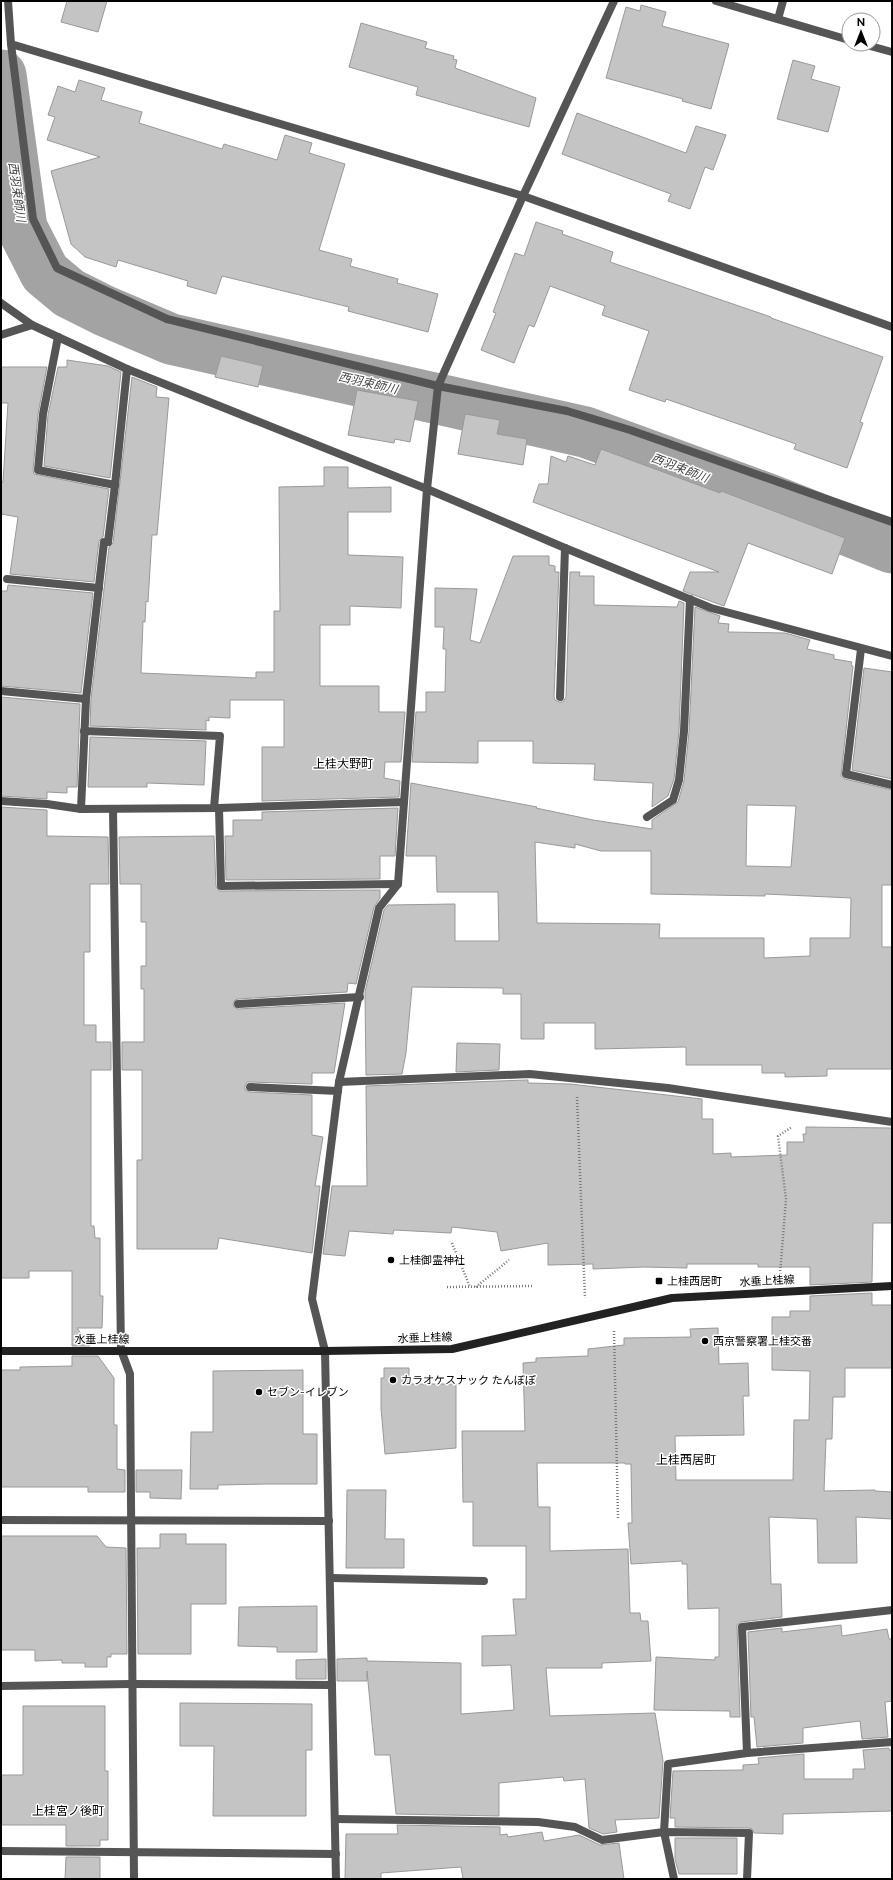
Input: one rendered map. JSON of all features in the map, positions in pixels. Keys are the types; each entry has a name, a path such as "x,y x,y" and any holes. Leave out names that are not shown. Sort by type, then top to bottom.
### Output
{"main road":[{"name":"水垂上桂線","path":"1,1351 121,1350 325,1352 452,1349 672,1298 892,1286"}],"street":[{"path":"8,1 11,44 33,220 57,268 167,319 438,387 567,411 623,428 892,522"},
{"path":"336,1879 325,1352 312,1299 339,1082 360,997 379,908 398,884 428,489 438,387 523,196 614,1"},
{"path":"716,1 841,38"},
{"path":"778,19 783,1"},
{"path":"11,44 523,196 892,327"},
{"path":"881,49 892,52"},
{"path":"1,303 32,325 127,369 428,489 565,548 711,608 892,656"},
{"path":"1,335 32,325"},
{"path":"58,336 43,414 38,470 115,484"},
{"path":"80,809 86,699 104,542 108,542 127,369"},
{"path":"560,697 565,548"},
{"path":"7,579 99,588"},
{"path":"647,817 673,800 679,780 684,732 690,599"},
{"path":"861,649 846,774 892,785"},
{"path":"1,692 86,699"},
{"path":"84,732 220,736 217,808 221,886 398,884"},
{"path":"1,801 47,804 80,809 217,808 404,802"},
{"path":"113,809 121,1350 130,1374 131,1684 134,1879"},
{"path":"238,1004 360,997"},
{"path":"339,1082 530,1074 668,1088 892,1122"},
{"path":"250,1087 338,1091"},
{"path":"1,1520 329,1521"},
{"path":"330,1578 484,1581"},
{"path":"747,1753 742,1628 892,1610"},
{"path":"1,1686 131,1684 332,1685"},
{"path":"674,1879 664,1832 668,1764 747,1753 892,1742"},
{"path":"335,1819 538,1822 575,1827 602,1840 664,1832 749,1833 747,1879"},
{"path":"1,1851 336,1854"}],"path":[{"path":"578,1079 576,1103 586,1317"},
{"path":"779,1292 786,1199 778,1136 818,1111"},
{"path":"452,1243 470,1287"},
{"path":"476,1287 509,1260"},
{"path":"447,1287 532,1286"},
{"path":"611,1311 615,1339 618,1519"}],"building":[{"path":"67,1 107,1 98,32 61,22"},
{"path":"641,5 666,12 662,26 729,44 711,109 682,101 683,99 606,78 626,7 640,11"},
{"path":"361,23 427,42 425,48 454,56 453,59 457,60 455,68 536,98 529,127 416,95 418,87 349,67"},
{"path":"793,60 815,66 811,79 840,87 828,132 777,119"},
{"path":"79,80 105,88 101,100 142,112 139,123 222,149 224,144 277,160 285,135 312,143 309,153 345,164 319,250 352,259 350,266 398,279 397,283 438,294 428,332 348,311 349,307 222,276 216,294 187,286 188,281 118,260 116,267 85,257 71,244 51,171 100,157 47,140 55,117 48,115 58,86 75,92"},
{"path":"577,113 686,153 696,126 726,135 713,170 705,167 690,209 668,201 671,194 562,154"},
{"path":"536,222 563,231 562,234 613,252 610,262 883,357 860,422 863,423 847,468 794,449 796,444 666,399 665,402 629,390 649,331 602,315 605,306 550,286 534,327 529,325 514,363 481,350 496,313 493,312 515,253 524,256"},
{"path":"221,356 263,366 258,387 215,377"},
{"path":"67,360 108,366 121,372 110,478 44,466 48,415 58,367 67,367"},
{"path":"1,367 47,367 38,414 33,470 34,474 109,489 103,537 99,541 94,582 10,574 18,517 1,514 1,482 3,482 8,403 1,403"},
{"path":"132,377 157,387 156,397 169,398 157,535 152,535 148,602 146,601 145,622 143,621 141,673 256,678 256,672 274,672 274,611 280,611 279,487 324,486 324,467 348,467 348,488 391,487 391,512 348,512 348,555 403,557 401,608 350,606 350,625 320,625 320,686 379,686 379,712 405,712 401,762 385,762 384,778 400,781 399,797 262,801 262,747 284,747 284,700 230,700 230,718 209,717 209,721 206,720 206,730 90,726 91,699 109,547 113,543"},
{"path":"357,390 418,401 410,442 395,439 394,443 348,435"},
{"path":"465,414 500,420 497,434 527,439 523,465 458,454"},
{"path":"601,449 720,493 721,491 845,538 832,574 748,543 724,606 683,591 690,572 719,572 533,502 539,484 548,484 551,456 566,462 568,456 595,465"},
{"path":"513,556 549,556 549,565 555,566 555,572 559,572 554,697 555,700 559,702 563,702 566,697 570,572 580,572 579,576 594,576 594,605 677,607 679,601 684,603 679,731 674,779 668,796 652,807 653,783 594,780 595,764 533,763 533,741 478,741 478,763 412,762 416,712 426,712 426,692 445,692 446,649 443,649 444,627 435,627 435,588 477,589 470,640 480,643"},
{"path":"8,585 93,593 81,693 1,686 1,591 7,591"},
{"path":"695,607 720,616 718,623 729,624 728,632 785,633 810,640 807,649 834,655 834,659 852,662 851,665 853,666 841,776 845,779 892,790 892,885 882,885 882,947 892,947 892,1069 827,1069 827,1076 785,1077 785,1073 762,1073 762,1065 686,1065 686,1047 595,1049 595,1023 544,1023 544,1039 521,1039 521,994 503,994 503,988 412,987 406,1053 402,1074 366,1075 365,992 384,910 388,905 455,904 455,941 499,941 498,892 437,892 436,856 406,856 411,783 537,807 536,808 593,820 652,829 652,820 678,802 684,781 689,732","holes":["747,805 796,806 791,867 746,866","535,842 575,848 575,844 601,851 651,851 651,894 765,896 765,894 851,898 850,938 810,938 810,956 764,958 764,938 659,938 660,924 537,923"]},
{"path":"864,668 892,672 892,779 852,770"},
{"path":"1,697 80,704 77,787 67,787 67,793 47,792 47,799 1,796"},
{"path":"90,737 206,741 204,785 147,783 147,787 88,787"},
{"path":"1,807 47,810 47,836 108,837 109,884 90,884 90,952 84,952 84,1025 96,1025 96,1042 111,1042 111,1070 91,1070 91,1226 94,1226 95,1238 100,1238 100,1296 103,1296 102,1328 77,1328 90,1346 72,1346 72,1271 29,1271 29,1278 1,1278"},
{"path":"398,808 395,856 380,856 380,879 226,880 225,836 233,836 233,820 262,820 262,812"},
{"path":"214,836 216,886 219,891 380,890 380,898 374,907 356,984 348,983 347,992 238,999 235,1000 233,1004 234,1007 238,1009 345,1003 334,1073 312,1073 312,1084 247,1082 245,1086 245,1090 250,1092 312,1095 312,1135 323,1137 315,1186 320,1186 312,1253 219,1238 217,1249 137,1249 137,1160 142,1160 142,1070 122,1070 122,1042 144,1042 144,989 141,989 141,966 146,966 146,922 141,922 141,884 120,884 119,837"},
{"path":"457,1043 500,1044 499,1070 456,1072"},
{"path":"528,1080 528,1083 570,1084 702,1099 702,1119 713,1119 713,1154 731,1153 731,1157 787,1155 787,1142 804,1142 803,1134 806,1134 806,1127 892,1128 892,1223 873,1223 872,1282 810,1285 810,1267 758,1267 758,1264 687,1264 687,1268 644,1267 593,1269 593,1264 548,1265 548,1243 501,1251 497,1232 452,1227 451,1233 394,1230 393,1234 349,1231 345,1256 323,1254 332,1186 367,1186 366,1086"},
{"path":"872,1293 872,1305 892,1305 892,1368 845,1368 845,1397 833,1397 832,1439 826,1439 824,1491 875,1490 892,1492 892,1519 856,1517 857,1563 818,1563 817,1519 769,1517 771,1584 781,1584 782,1617 741,1622 737,1625 740,1717 730,1717 730,1711 654,1710 656,1657 715,1660 715,1657 719,1657 719,1608 688,1609 687,1564 682,1564 682,1561 631,1564 628,1523 632,1523 631,1464 537,1463 538,1507 550,1507 550,1551 628,1549 630,1613 640,1613 641,1621 648,1621 651,1661 602,1663 602,1668 546,1668 550,1716 655,1713 663,1761 659,1818 615,1820 617,1832 603,1834 589,1828 585,1779 564,1781 563,1777 499,1783 499,1816 396,1814 390,1755 375,1755 367,1671 367,1681 337,1681 337,1659 367,1658 367,1661 461,1663 461,1714 514,1710 511,1665 482,1666 482,1636 516,1635 513,1599 526,1599 526,1546 473,1546 473,1502 463,1502 462,1431 525,1431 523,1363 536,1362 536,1358 588,1356 588,1349 624,1345 624,1338 691,1337 690,1329 718,1328 719,1364 748,1363 749,1396 743,1396 744,1435 675,1436 676,1480 793,1480 794,1420 809,1420 810,1371 772,1370 772,1317 790,1317 790,1311 810,1311 810,1296"},
{"path":"72,1356 98,1356 114,1378 114,1425 117,1425 117,1469 125,1470 125,1492 88,1492 88,1487 1,1487 1,1370 20,1370 20,1367 72,1366"},
{"path":"384,1368 409,1368 409,1384 456,1384 456,1448 385,1454 381,1408 381,1378 384,1378"},
{"path":"303,1370 303,1434 317,1434 317,1484 218,1485 218,1489 190,1489 191,1432 213,1432 213,1371"},
{"path":"136,1470 182,1470 181,1499 150,1498 150,1492 136,1492"},
{"path":"347,1490 386,1490 385,1539 404,1539 404,1568 346,1568"},
{"path":"160,1534 186,1534 186,1544 226,1544 226,1604 191,1604 191,1654 138,1654 137,1548 160,1548"},
{"path":"1,1536 97,1536 106,1547 126,1548 127,1654 111,1654 111,1657 107,1657 107,1667 85,1667 85,1663 62,1663 62,1660 35,1661 35,1650 1,1650"},
{"path":"317,1606 317,1652 277,1652 277,1647 238,1646 239,1607"},
{"path":"841,1625 842,1636 887,1629 889,1639 892,1639 892,1701 885,1702 888,1737 862,1739 860,1721 803,1728 803,1743 757,1747 754,1717 751,1717 748,1632 782,1628 782,1632"},
{"path":"326,1659 326,1679 296,1679 296,1660"},
{"path":"180,1703 312,1704 312,1750 306,1750 306,1816 213,1816 214,1746 180,1746"},
{"path":"23,1706 105,1706 105,1771 108,1771 108,1840 100,1840 100,1846 66,1846 66,1825 1,1825 1,1775 23,1775"},
{"path":"889,1748 889,1750 892,1750 892,1811 783,1814 783,1834 754,1833 752,1829 749,1828 675,1827 675,1818 670,1818 673,1771 743,1770 743,1765 759,1764 758,1758 804,1754 804,1779 853,1779 853,1769 865,1769 863,1750"},
{"path":"397,1825 500,1827 500,1835 507,1834 508,1837 542,1832 544,1841 579,1835 600,1845 619,1843 624,1879 463,1879 461,1867 381,1873 381,1879 345,1879 346,1834 398,1834"},
{"path":"675,1838 737,1838 737,1874 679,1874 675,1859"},
{"path":"66,1857 100,1857 100,1879 65,1879"}],"waterway":[{"name":"西羽束師川","path":"1,75 22,228 45,273 69,293 105,311 171,339 585,432 771,500 892,548"}],"place":[{"name":"上桂御霊神社","path":"391,1260"},
{"name":"上桂西居町","path":"659,1281"},
{"name":"西京警察署上桂交番","path":"705,1341"},
{"name":"カラオケスナック たんぼぽ","path":"393,1380"},
{"name":"セブン-イレブン","path":"259,1392"}],"district":[{"name":"上桂大野町","path":"343,764"},
{"name":"上桂西居町","path":"686,1460"},
{"name":"上桂宮ノ後町","path":"68,1811"}]}
